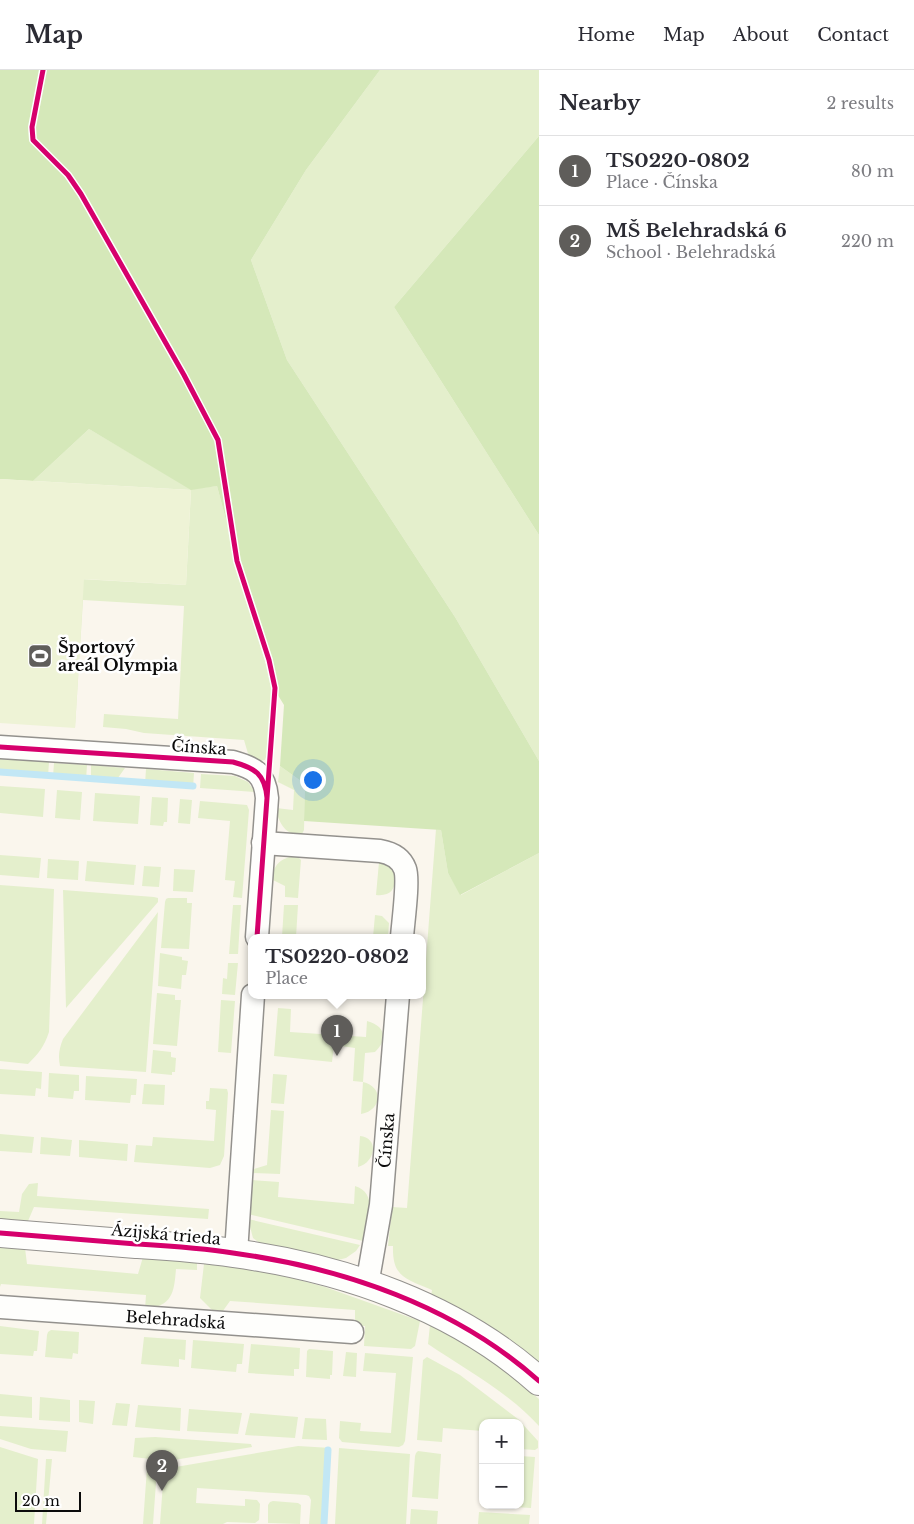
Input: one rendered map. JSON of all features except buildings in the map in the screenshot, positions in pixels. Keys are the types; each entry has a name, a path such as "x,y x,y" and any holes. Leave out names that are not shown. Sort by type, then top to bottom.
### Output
{"street":[{"name":"Čínska","path":"0,747 233,762 243,765 259,775 264,781 267,798 257,934"},
{"path":"263,843 380,851 396,857 402,862 406,870 407,880 402,934"},
{"path":"236,1253 253,999"},
{"name":"Čínska","path":"367,1284 381,1205 398,999"},
{"name":"Ázijská trieda","path":"0,1234 207,1249 280,1261 320,1270 367,1284 425,1306 467,1329 504,1353 539,1381"},
{"name":"Belehradská","path":"0,1307 352,1332"}],"green space":[{"path":"0,70 380,70 306,170 251,260 287,360 455,617 539,761 539,853 460,895 448,873 441,830 304,821 305,784 280,766 284,705 276,692 255,629 217,486 191,490 89,429 33,481 0,479"},
{"path":"380,70 539,70 539,136 394,307 539,535 539,761 455,617 287,360 251,260 306,170"},
{"path":"539,136 539,535 394,307"},
{"path":"89,429 191,489 217,486 255,629 273,687 268,752 265,760 259,761 249,757 244,740 144,733 103,727 104,714 178,719 184,606 83,600 75,728 27,576 186,585 191,490 33,481"},
{"name":"Športový areál Olympia","path":"0,479 191,490 186,585 84,579 75,728 0,723"},
{"path":"0,759 49,762 48,777 0,773"},
{"path":"54,763 87,765 86,780 53,777"},
{"path":"91,765 125,768 115,782 91,780"},
{"path":"280,766 305,784 304,830 302,834 287,831 279,818 276,808 293,810 294,790 278,782"},
{"path":"146,769 194,773 193,788 145,784"},
{"path":"201,774 235,776 248,782 255,792 200,788"},
{"path":"0,786 45,789 43,817 0,813"},
{"path":"57,790 82,792 80,820 55,818"},
{"path":"95,793 140,796 138,824 93,821"},
{"path":"152,797 168,798 167,822 164,822 163,826 150,825"},
{"path":"180,799 192,800 190,824 178,823"},
{"path":"200,801 247,805 249,810 242,898 233,897 235,881 225,880 230,821 198,818"},
{"path":"436,829 441,830 448,873 461,895 539,853 539,1364 431,1296 432,1290 408,1280 398,1271 395,1265 393,1246 388,1246 392,1207 407,1208 423,999 426,999 426,960"},
{"path":"0,855 41,858 39,878 0,875"},
{"path":"293,856 301,860 298,898 285,897 285,886 271,879 278,864 284,859"},
{"path":"48,859 79,861 78,880 47,878"},
{"path":"87,861 136,865 134,885 85,881"},
{"path":"379,862 393,869 395,880 391,892 376,895"},
{"path":"144,866 161,867 159,887 142,886"},
{"path":"174,869 195,870 193,892 173,891"},
{"path":"0,885 54,889 49,1032 41,1050 28,1064 0,1061"},
{"path":"63,890 158,898 158,902 66,1008"},
{"path":"168,898 187,898 187,903 192,903 189,949 161,948 165,902"},
{"path":"233,905 241,905 238,954 229,954"},
{"path":"284,905 298,905 296,934 282,934"},
{"path":"158,912 146,1072 60,1066 59,1052 63,1039"},
{"path":"375,915 382,916 389,923 388,934 373,934"},
{"path":"160,953 182,957 182,960 188,961 186,975 182,975 181,989 158,986"},
{"path":"228,963 238,963 235,995 222,994 223,978 227,979"},
{"path":"157,993 175,995 175,1000 181,1000 177,1046 153,1044"},
{"path":"221,1000 235,1001 231,1053 218,1052"},
{"path":"278,1008 291,1009 290,1032 366,1037 367,1021 378,1026 383,1034 382,1043 375,1052 365,1053 363,1082 353,1081 355,1048 334,1045 332,1062 274,1056"},
{"path":"153,1050 171,1052 171,1057 176,1058 175,1072 172,1072 172,1075 151,1073"},
{"path":"0,1069 42,1072 41,1089 36,1088 35,1096 0,1094"},
{"path":"49,1073 79,1075 79,1091 74,1091 73,1099 48,1097"},
{"path":"273,1074 287,1075 284,1104 271,1103"},
{"path":"86,1076 137,1079 136,1095 131,1095 130,1103 85,1100"},
{"path":"363,1082 374,1089 378,1098 373,1108 361,1114"},
{"path":"144,1084 165,1085 164,1105 142,1104"},
{"path":"210,1088 227,1089 228,1093 224,1156 220,1165 210,1168 134,1162 136,1145 152,1146 153,1137 214,1141 216,1110 206,1109"},
{"path":"271,1110 284,1111 280,1174 251,1173 251,1170 267,1165"},
{"path":"0,1134 34,1137 32,1153 0,1151"},
{"path":"360,1136 371,1141 373,1151 368,1161 358,1167"},
{"path":"41,1137 72,1140 70,1156 40,1154"},
{"path":"79,1140 128,1144 127,1161 79,1157"},
{"path":"251,1180 279,1182 278,1197 354,1204 355,1186 367,1195 369,1202 369,1218 363,1241 248,1214"},
{"path":"38,1183 37,1196 209,1209 208,1219 34,1207 28,1221 0,1219 0,1211 19,1212 22,1194 29,1184"},
{"path":"248,1219 360,1245 356,1251 346,1258 334,1261 261,1244 253,1238"},
{"path":"0,1246 25,1248 27,1264 138,1274 143,1257 197,1263 197,1270 176,1269 173,1291 167,1301 161,1305 145,1309 146,1295 1,1284 0,1287"},
{"path":"204,1264 266,1271 325,1287 420,1321 415,1346 411,1349 364,1346 365,1326 355,1326 355,1310 230,1301 220,1315 200,1298"},
{"path":"430,1325 464,1342 504,1369 539,1399 539,1426 514,1402 428,1344"},
{"path":"0,1326 39,1331 37,1351 34,1351 33,1356 0,1354"},
{"path":"51,1330 79,1332 78,1354 73,1353 72,1359 45,1357 47,1335"},
{"path":"144,1337 186,1340 185,1360 179,1359 179,1367 141,1364"},
{"path":"193,1340 244,1344 242,1364 237,1364 236,1372 191,1368"},
{"path":"251,1344 300,1348 299,1369 294,1369 294,1376 248,1373"},
{"path":"309,1349 333,1351 332,1375 330,1375 330,1379 306,1377 307,1351"},
{"path":"346,1352 357,1353 356,1377 343,1376"},
{"path":"365,1353 413,1357 405,1441 399,1447 342,1442 339,1438 340,1421 361,1423 360,1431 391,1433 396,1373 363,1371"},
{"path":"427,1357 460,1375 518,1419 479,1419 479,1431 443,1428 442,1442 417,1440 423,1360"},
{"path":"0,1394 32,1397 32,1418 0,1416"},
{"path":"40,1397 70,1400 70,1422 39,1420"},
{"path":"79,1400 95,1401 93,1424 79,1422"},
{"path":"116,1403 130,1404 127,1426 112,1425"},
{"path":"138,1405 181,1408 180,1431 135,1427"},
{"path":"189,1409 242,1413 238,1434 187,1431"},
{"path":"250,1413 298,1417 295,1438 245,1435"},
{"path":"305,1418 326,1419 327,1440 302,1439"},
{"path":"0,1426 68,1431 66,1452 31,1449 0,1439"},
{"path":"524,1426 538,1441 538,1448 535,1450 524,1449"},
{"path":"155,1437 251,1444 252,1447 168,1461 133,1457 135,1438"},
{"path":"298,1446 331,1448 326,1524 309,1524 311,1500 306,1495 197,1488 196,1503 245,1506 245,1499 257,1500 260,1504 259,1520 255,1523 160,1524 164,1469"},
{"path":"0,1447 38,1459 34,1524 0,1524"},
{"path":"339,1448 410,1454 406,1524 335,1524"},
{"path":"418,1451 441,1454 438,1499 412,1497 415,1456"},
{"path":"524,1456 535,1457 531,1508 524,1508"},
{"path":"46,1459 52,1459 46,1524 42,1524"},
{"path":"147,1468 157,1469 153,1524 143,1524"},
{"path":"273,1501 298,1503 301,1505 300,1524 268,1523 268,1505"},
{"path":"411,1509 438,1511 437,1524 410,1524"},
{"path":"479,1512 530,1515 529,1524 478,1524"}],"waterway":[{"path":"0,772 193,786"},
{"path":"324,1524 328,1450"}],"cycle path":[{"path":"43,70 32,127 33,140 68,175 81,194 184,375 218,440 237,561 269,660 275,688 267,798"},
{"path":"0,747 233,762 258,773 264,783 267,798 257,934"},
{"path":"0,1233 185,1247 233,1253 274,1260 356,1280 396,1294 434,1311 471,1331 539,1381"}],"place":[{"name":"Športový areál Olympia","path":"40,656"},
{"name":"TS0220-0802","path":"337,1056"},
{"name":"MŠ Belehradská 6","path":"162,1491"}]}
